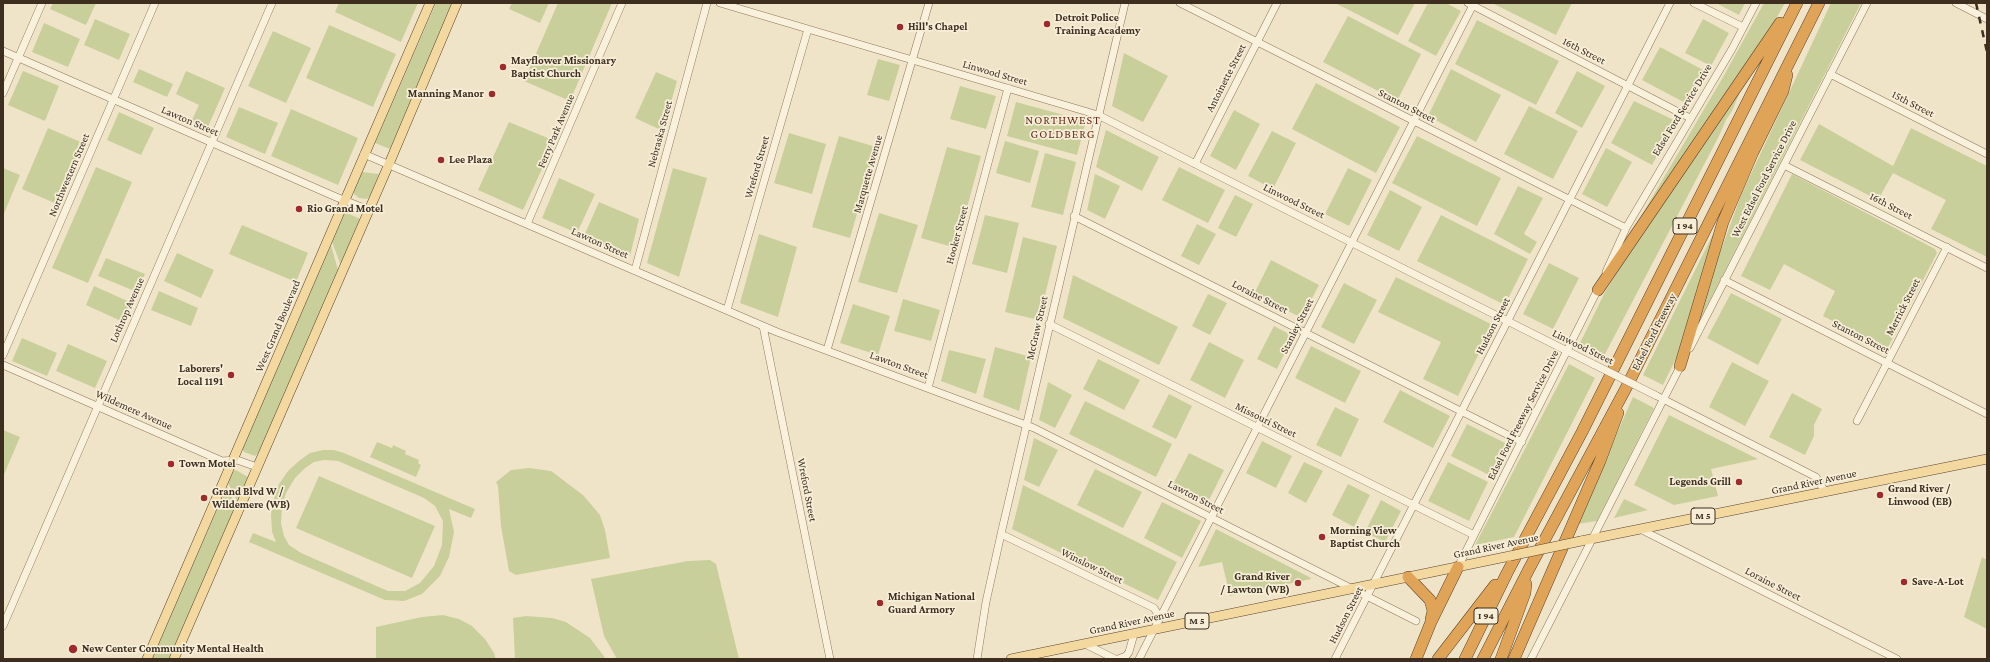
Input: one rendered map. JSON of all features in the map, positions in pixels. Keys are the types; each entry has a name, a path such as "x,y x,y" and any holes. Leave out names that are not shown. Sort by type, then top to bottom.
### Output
{"highway":[{"path":"1598,290 1795,3"},
{"name":"Edsel Ford Freeway","path":"1465,659 1507,573 1582,432 1795,3"},
{"name":"Edsel Ford Freeway","path":"1483,659 1529,569 1626,388 1819,3"},
{"path":"1680,366 1723,222 1753,152 1783,91 1792,56"},
{"path":"1514,659 1616,422 1626,388"},
{"path":"1416,659 1431,622 1458,567"},
{"path":"1501,659 1525,593 1529,569"},
{"path":"1438,659 1507,573"},
{"path":"1408,578 1430,600 1432,611 1431,622"}],"main road":[{"name":"West Grand Boulevard","path":"147,659 430,3"},
{"path":"174,659 389,164 457,3"},
{"name":"Grand River Avenue","path":"1011,659 1408,578 1593,538 1640,530 1987,459"}],"street":[{"path":"3,93 42,3"},
{"name":"Northwestern Street","path":"3,355 155,3"},
{"name":"Lothrop Avenue","path":"3,626 272,3"},
{"name":"Ferry Park Avenue","path":"527,224 622,3"},
{"name":"Nebraska Street","path":"635,270 707,3"},
{"name":"Linwood Street","path":"720,3 1098,115 1816,477 1825,492"},
{"name":"Marquette Avenue","path":"827,350 928,3"},
{"name":"McGraw Street","path":"977,659 986,602 1001,534 1074,216 1125,3"},
{"name":"Stanton Street","path":"1180,3 1626,228"},
{"name":"Antoinette Street","path":"1195,164 1277,3"},
{"name":"Hudson Street","path":"1335,659 1670,3"},
{"path":"1694,3 1743,27"},
{"name":"Edsel Ford Service Drive","path":"1626,228 1756,3"},
{"name":"West Edsel Ford Service Drive","path":"1680,366 1867,3"},
{"path":"1956,3 1987,19"},
{"name":"16th Street","path":"1471,4 1690,118"},
{"name":"Stanley Street","path":"1139,659 1414,122 1471,4"},
{"name":"Wreford Street","path":"727,310 808,29"},
{"name":"Lawton Street","path":"3,51 369,210"},
{"name":"15th Street","path":"1830,74 1987,154"},
{"name":"Hooker Street","path":"928,388 1008,88"},
{"name":"Lawton Street","path":"364,154 764,326 1026,425 1416,621"},
{"name":"16th Street","path":"1784,165 1987,268"},
{"name":"Loraine Street","path":"1074,216 1522,442"},
{"name":"Edsel Ford Freeway Service Drive","path":"1458,567 1568,352 1626,228"},
{"name":"Merrick Street","path":"1857,420 1946,247"},
{"name":"Stanton Street","path":"1724,280 1987,414"},
{"name":"Missouri Street","path":"1049,324 1474,535"},
{"name":"Wreford Street","path":"764,326 830,659"},
{"name":"Wildemere Avenue","path":"3,365 222,461 233,460 257,467"},
{"path":"1531,659 1680,366"},
{"name":"Loraine Street","path":"1640,530 1897,659"},
{"name":"Winslow Street","path":"1001,534 1154,608 1157,613 1154,630"},
{"path":"1118,659 1126,656 1129,652 1134,634"},
{"path":"1085,644 1115,659"}],"green space":[{"path":"53,3 96,3 86,25 50,9"},
{"path":"339,3 418,3 401,42 335,12"},
{"path":"436,3 454,3 390,149 375,143"},
{"path":"512,3 549,3 540,23 509,9"},
{"path":"558,3 612,3 570,101 524,81"},
{"path":"1335,3 1415,3 1398,35"},
{"path":"1428,3 1446,3 1461,11 1436,56 1408,41"},
{"path":"1492,3 1572,3 1556,35"},
{"path":"1716,3 1745,3 1739,15"},
{"path":"1764,3 1785,3 1774,22 1627,240 1723,77"},
{"path":"1831,3 1861,3 1701,318 1699,317 1714,269 1742,193"},
{"path":"1348,16 1421,54 1397,101 1323,62"},
{"path":"95,19 130,34 119,60 84,45"},
{"path":"1703,19 1729,33 1711,66 1685,53"},
{"path":"1477,20 1559,61 1536,105 1455,64"},
{"path":"44,23 80,39 68,67 32,52"},
{"path":"329,25 396,54 373,107 306,78"},
{"path":"273,31 311,48 286,103 248,86"},
{"path":"1660,47 1707,72 1689,105 1642,80"},
{"path":"1124,53 1168,76 1143,122 1112,106"},
{"path":"878,59 900,65 889,101 867,95"},
{"path":"139,69 173,84 167,97 133,82"},
{"path":"1451,69 1501,95 1476,142 1428,116"},
{"path":"23,71 59,86 45,121 8,105"},
{"path":"186,71 225,88 207,129 191,122 199,105 176,94"},
{"path":"1577,71 1605,86 1582,128 1555,113"},
{"path":"656,72 677,81 663,131 635,118"},
{"path":"1316,83 1400,127 1376,173 1292,129"},
{"path":"1743,85 1732,111 1604,356 1580,343 1605,292 1619,269"},
{"path":"960,86 996,96 986,129 950,119"},
{"path":"1634,101 1676,121 1652,165 1611,143"},
{"path":"1016,102 1086,121 1077,155 1007,136"},
{"path":"1529,106 1578,131 1553,179 1504,154"},
{"path":"239,107 278,123 265,154 226,137"},
{"path":"291,109 358,138 338,185 271,156"},
{"path":"1234,110 1260,124 1236,170 1210,156"},
{"path":"119,112 154,128 141,155 107,140"},
{"path":"509,122 555,141 523,210 478,190"},
{"path":"1819,124 1893,166 1911,128 1987,166 1987,257 1931,229 1946,200 1893,173 1878,200 1800,160"},
{"path":"48,128 83,143 57,204 22,189"},
{"path":"1106,130 1159,157 1142,191 1096,167"},
{"path":"1272,131 1296,143 1273,189 1248,176"},
{"path":"789,133 826,144 812,194 774,183"},
{"path":"839,136 876,147 850,238 812,227"},
{"path":"1417,136 1501,178 1477,226 1392,183"},
{"path":"1005,141 1039,151 1030,183 996,173"},
{"path":"947,147 981,156 956,248 921,238"},
{"path":"1606,148 1632,162 1607,207 1582,194"},
{"path":"1045,153 1076,162 1063,215 1031,207"},
{"path":"96,167 132,182 88,283 52,268"},
{"path":"1179,167 1225,190 1208,223 1162,200"},
{"path":"3,168 20,175 3,216"},
{"path":"673,168 707,178 679,277 647,263"},
{"path":"1348,168 1372,180 1349,226 1325,214"},
{"path":"362,172 379,174 370,196 367,199 359,198 354,194 354,190"},
{"path":"1095,174 1120,186 1105,219 1087,210"},
{"path":"1792,174 1935,249 1937,253 1887,349 1823,316 1835,291 1784,264 1770,290 1741,276"},
{"path":"559,178 595,194 577,233 542,218"},
{"path":"1518,186 1543,198 1524,234 1537,242 1530,254 1494,234"},
{"path":"1390,190 1422,207 1399,251 1367,235"},
{"path":"1235,195 1253,204 1236,237 1218,228"},
{"path":"599,202 639,219 630,256 584,236"},
{"path":"345,212 360,219 341,266 332,242"},
{"path":"879,213 918,225 897,293 858,282"},
{"path":"1723,214 1682,346 1663,385 1643,375"},
{"path":"985,215 1019,223 1007,273 972,264"},
{"path":"1441,215 1528,259 1505,305 1417,261"},
{"path":"1197,224 1216,234 1199,265 1181,256"},
{"path":"242,225 308,253 296,282 229,254"},
{"path":"759,234 797,247 778,317 740,303"},
{"path":"1023,237 1057,246 1039,320 1005,312"},
{"path":"331,245 338,270 260,451 255,456 244,452 242,448"},
{"path":"177,253 214,270 201,298 164,281"},
{"path":"106,258 145,274 137,292 98,276"},
{"path":"1271,260 1319,285 1302,318 1254,294"},
{"path":"1549,263 1579,278 1553,329 1523,314"},
{"path":"1073,275 1178,327 1159,365 1063,318"},
{"path":"1396,277 1493,325 1458,396 1423,379 1441,342 1378,312"},
{"path":"1344,283 1377,300 1354,344 1321,327"},
{"path":"94,286 132,303 123,322 86,305"},
{"path":"159,291 198,308 191,326 151,310"},
{"path":"1731,293 1782,319 1758,365 1707,338"},
{"path":"1208,294 1227,303 1210,335 1192,326"},
{"path":"903,299 940,310 931,341 894,331"},
{"path":"853,304 890,316 878,355 840,343"},
{"path":"1274,326 1293,336 1277,369 1257,359"},
{"path":"22,338 57,353 47,376 12,361"},
{"path":"1209,342 1244,360 1225,398 1190,380"},
{"path":"68,344 107,361 95,388 56,371"},
{"path":"1311,346 1361,371 1345,403 1295,378"},
{"path":"995,347 1031,357 1019,411 983,397"},
{"path":"949,350 986,359 976,394 941,381"},
{"path":"1098,359 1140,380 1124,410 1083,389"},
{"path":"1732,362 1769,381 1745,426 1709,407"},
{"path":"1569,364 1595,378 1514,537 1475,545"},
{"path":"1048,382 1072,395 1055,428 1039,420"},
{"path":"1400,390 1450,416 1433,448 1383,422"},
{"path":"1792,393 1822,409 1814,425 1814,436 1805,455 1769,437"},
{"path":"1169,394 1192,406 1176,439 1152,427"},
{"path":"1633,397 1654,408 1597,521 1577,524"},
{"path":"1085,401 1172,444 1156,477 1069,434"},
{"path":"1335,407 1359,419 1341,457 1316,445"},
{"path":"1669,415 1758,459 1711,469 1718,496 1674,505 1634,485"},
{"path":"1467,424 1507,444 1491,476 1451,456"},
{"path":"3,430 20,437 3,477"},
{"path":"1034,438 1058,450 1039,487 1024,480"},
{"path":"1262,441 1292,456 1276,488 1246,473"},
{"path":"377,442 392,448 393,445 406,451 405,454 419,460 418,463 421,465 416,477 370,457"},
{"path":"323,450 334,450 344,453 475,509 471,518 449,509 454,532 449,557 440,576 422,594 404,601 385,600 249,542 253,533 276,542 272,532 271,514 279,484 288,471 310,453","holes":["324,460 338,461 424,498 435,506 443,521 442,545 434,566 420,583 405,591 388,591 301,553 289,545 284,536 281,523 282,506 286,493 295,478 305,468 314,462"]},
{"path":"1189,453 1224,470 1207,504 1172,486"},
{"path":"1304,462 1323,471 1306,503 1288,493"},
{"path":"1448,462 1488,482 1469,521 1428,501"},
{"path":"529,468 551,471 583,495 600,515 605,530 610,558 516,575 509,571 501,526 498,486 496,482 511,470"},
{"path":"1095,469 1142,492 1123,528 1077,505"},
{"path":"236,470 248,477 238,503 228,483 233,472"},
{"path":"319,476 435,526 412,578 296,528"},
{"path":"1348,484 1370,495 1354,527 1332,515"},
{"path":"1023,485 1177,562 1158,600 1012,529"},
{"path":"227,487 236,506 170,659 152,659"},
{"path":"1624,499 1648,510 1614,518"},
{"path":"1381,500 1401,511 1385,542 1365,532"},
{"path":"1162,502 1201,521 1182,558 1144,538"},
{"path":"1216,529 1311,579 1230,596 1222,562 1198,567"},
{"path":"1982,557 1987,560 1987,629 1964,617"},
{"path":"710,560 716,564 739,659 617,659 604,636 591,579 688,561"},
{"path":"443,615 459,619 472,626 485,639 496,659 376,659 376,627 422,617"},
{"path":"526,616 552,618 566,622 590,638 606,659 515,659 513,618"}],"railway":[{"path":"1976,3 1987,52"}],"place":[{"name":"Detroit Police Training Academy","path":"1047,24"},
{"name":"Hill's Chapel","path":"900,27"},
{"name":"Mayflower Missionary Baptist Church","path":"503,67"},
{"name":"Manning Manor","path":"492,94"},
{"name":"Lee Plaza","path":"441,160"},
{"name":"Rio Grand Motel","path":"299,209"},
{"name":"Laborers' Local 1191","path":"231,375"},
{"name":"Town Motel","path":"171,464"},
{"name":"Legends Grill","path":"1739,482"},
{"name":"Grand River / Linwood (EB)","path":"1880,495"},
{"name":"Grand Blvd W / Wildemere (WB)","path":"204,498"},
{"name":"Morning View Baptist Church","path":"1322,537"},
{"name":"Save-A-Lot","path":"1904,582"},
{"name":"Grand River / Lawton (WB)","path":"1298,583"},
{"name":"Michigan National Guard Armory","path":"880,603"},
{"name":"New Center Community Mental Health","path":"73,649"}],"district":[{"name":"NORTHWEST GOLDBERG","path":"1063,127"}]}
